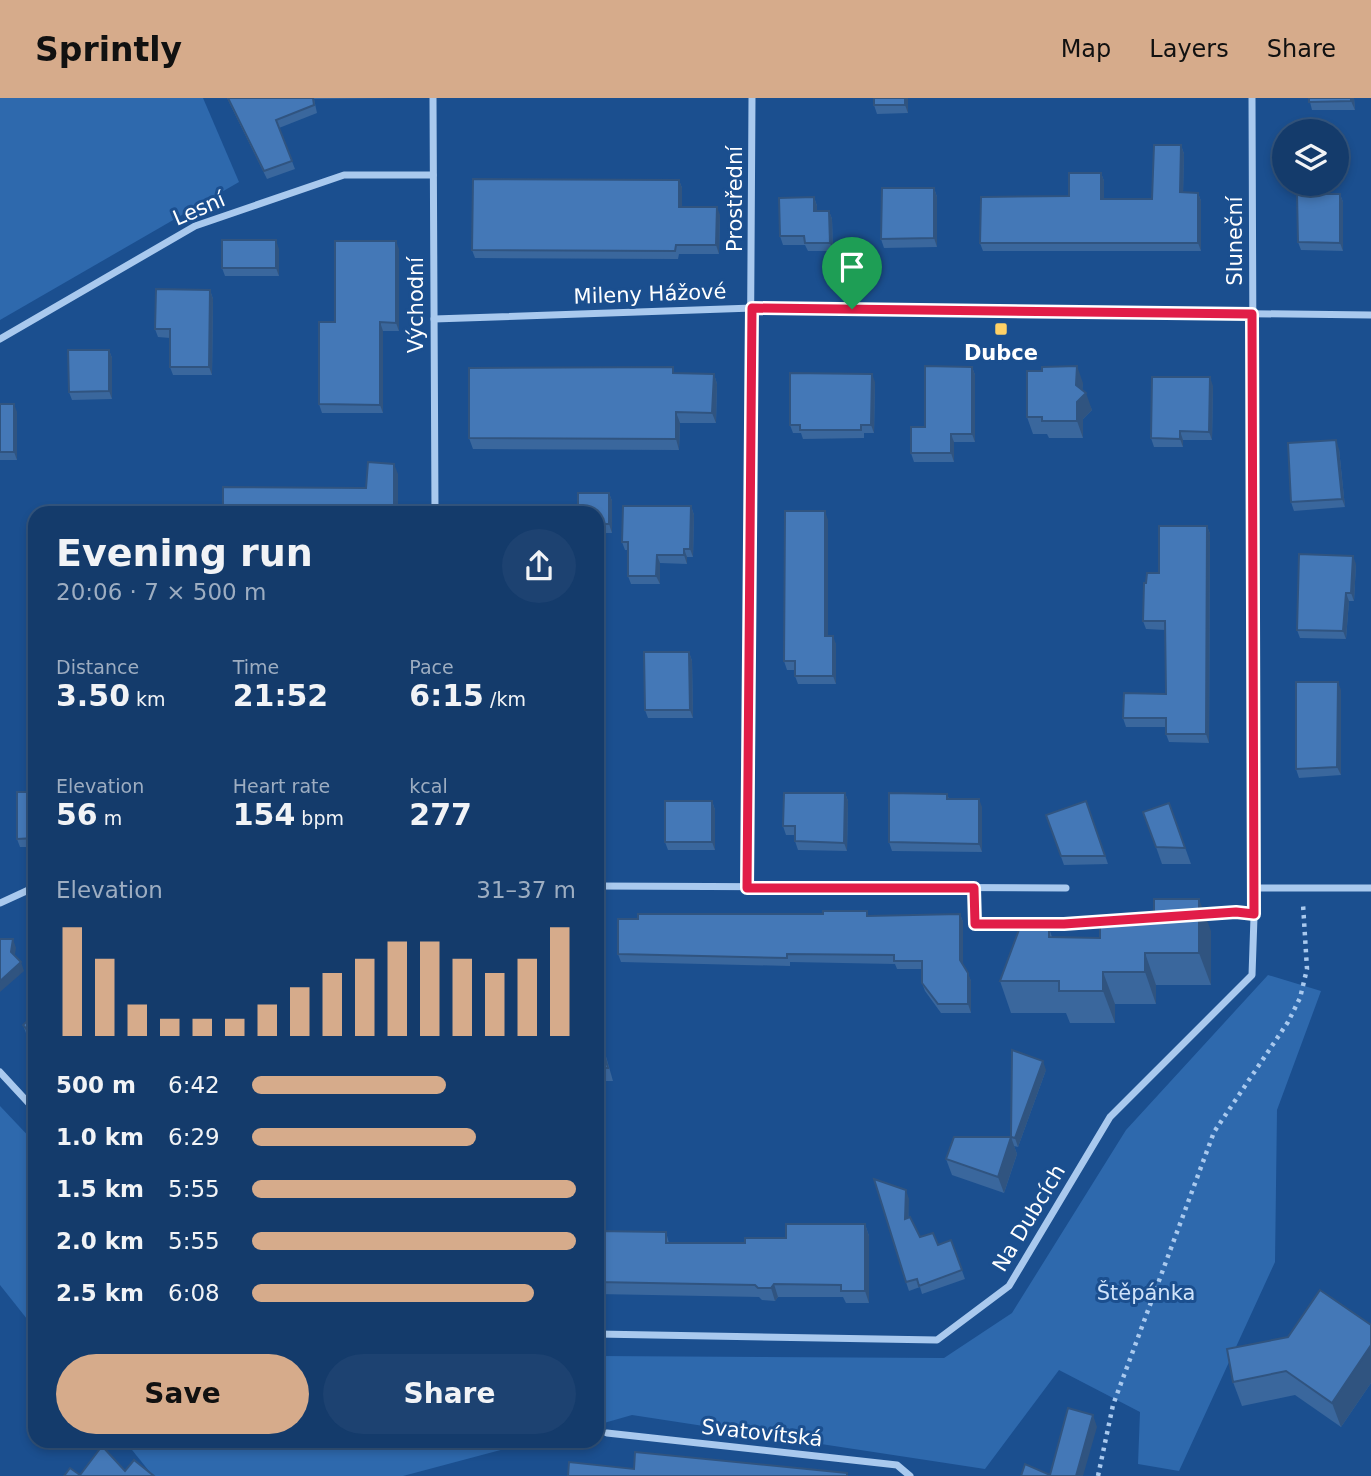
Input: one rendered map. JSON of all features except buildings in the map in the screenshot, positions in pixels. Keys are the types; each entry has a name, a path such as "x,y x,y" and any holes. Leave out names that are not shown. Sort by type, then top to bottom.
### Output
{"street":[{"name":"Východní","path":"433,98 435,506"},
{"name":"Prostřední","path":"747,888 752,98"},
{"name":"Sluneční","path":"1252,98 1255,888"},
{"name":"Lesní","path":"0,338 195,226 344,175 433,175"},
{"name":"Mileny Hážové","path":"434,319 752,308 1371,314"},
{"path":"604,886 1066,887"},
{"path":"1255,888 1371,888"},
{"name":"Na Dubcích","path":"604,1334 937,1340 1009,1286 1110,1117 1252,975 1255,888"},
{"path":"0,903 28,890"},
{"path":"0,1072 28,1102"},
{"name":"Svatovítská","path":"607,1433 897,1465 910,1476"}],"path":[{"path":"974,888 975,924 1117,921"},
{"path":"1098,1476 1113,1405 1214,1132 1288,1022 1300,998 1307,969 1303,888"},
{"path":"1196,915 1254,914"}],"green space":[{"path":"0,98 203,98 239,182 0,320"},
{"name":"Štěpánka","path":"1268,975 1321,991 1277,1110 1275,1262 1179,1471 1138,1464 1140,1412 1059,1370 985,1469 632,1415 604,1423 604,1356 944,1358 1012,1313 1126,1130"},
{"path":"0,1106 28,1136 28,1320 0,1285"},
{"path":"130,1448 508,1448 403,1476 153,1476"}],"place":[{"name":"Dubce","path":"1001,329"}],"route":[{"path":"752,308 852,309 1252,314 1254,914 1236,912 1064,924 975,924 974,888 747,888 752,308"}]}
